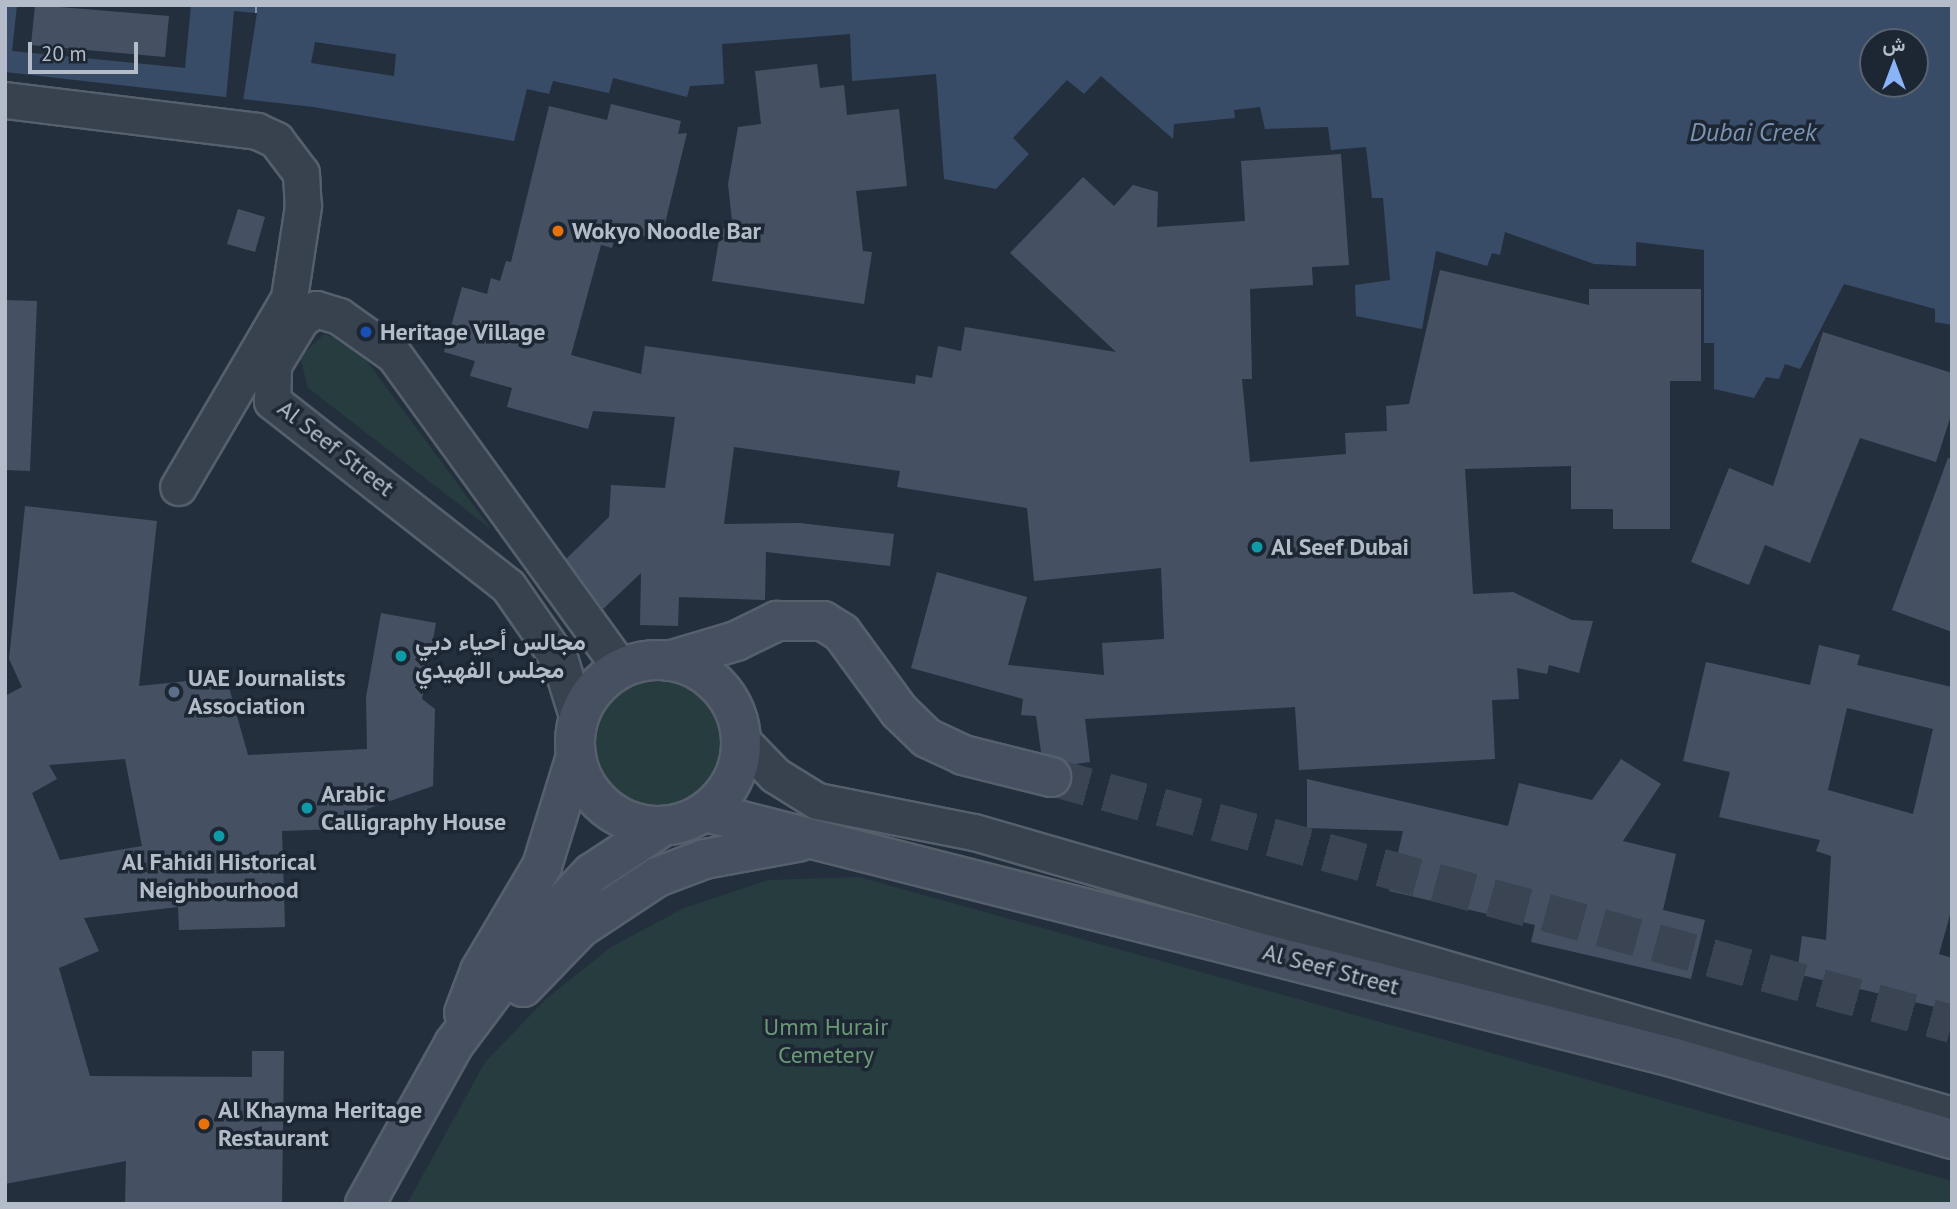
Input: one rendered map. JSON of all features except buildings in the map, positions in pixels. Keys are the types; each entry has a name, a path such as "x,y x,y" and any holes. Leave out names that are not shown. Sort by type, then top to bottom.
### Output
{"street":[{"path":"5,100 257,131 276,140 301,173 303,206 289,298 178,487"},
{"name":"Al Seef Street","path":"578,719 560,661 508,586 272,401 273,365 301,319 316,309 339,316 394,355 621,669"},
{"path":"454,1044 480,971 542,866 576,756 578,719 602,682 621,669 669,661 757,632 778,621 823,621 842,633 899,711 927,738 963,755 1051,777"},
{"path":"365,1204 454,1044 568,894 663,826 706,812 731,784 738,727 738,671 757,632"},
{"path":"669,661 703,674 738,727"},
{"name":"Al Seef Street","path":"738,727 775,775 817,801 974,832 1952,1115"},
{"path":"576,756 602,805 641,825 663,826"},
{"name":"Al Seef Street","path":"706,812 829,839 1672,1057 1952,1139"},
{"path":"454,1044 491,1018 580,929 657,877 762,845 829,839"}],"green space":[{"path":"324,334 355,345 491,529 308,388 300,357"},
{"path":"658,671 685,677 708,692 723,715 729,742 723,769 708,792 685,807 658,813 631,807 608,792 593,769 587,742 593,715 608,692 631,677"},
{"name":"Umm Hurair Cemetery","path":"859,877 1952,1181 1952,1204 407,1204 485,1062 547,998 611,947 684,908 768,880"}],"water":[{"name":"Dubai Creek","path":"5,5 1952,5 1952,325 1935,322 1935,309 1844,284 1800,369 1785,364 1779,379 1766,377 1754,398 1714,389 1714,343 1704,343 1704,250 1636,242 1636,266 1594,264 1505,232 1500,255 1492,253 1487,266 1436,251 1422,329 1356,316 1355,285 1390,280 1383,198 1372,198 1366,147 1331,150 1328,127 1265,129 1260,107 1234,110 1235,118 1174,124 1173,139 1101,76 1084,94 1067,80 1013,138 1029,154 996,189 944,179 936,74 852,81 850,34 722,44 724,84 690,86 687,97 613,78 609,93 553,81 549,94 527,89 514,141 313,107 5,72"}],"pier":[{"path":"17,5 191,5 185,68 12,51"},
{"path":"234,11 257,13 243,101 226,99"},
{"path":"315,42 396,54 394,76 311,63"}],"ferry route":[{"path":"256,5 256,13"}],"tunnel":[{"path":"1051,777 1952,1024"}],"place":[{"name":"Wokyo Noodle Bar","path":"558,231"},
{"name":"Heritage Village","path":"366,332"},
{"name":"Al Seef Dubai","path":"1257,547"},
{"name":"مجالس أحياء دبي مجلس الفهيدي","path":"401,656"},
{"name":"UAE Journalists Association","path":"174,692"},
{"name":"Arabic Calligraphy House","path":"307,808"},
{"name":"Al Fahidi Historical Neighbourhood","path":"219,836"},
{"name":"Al Khayma Heritage Restaurant","path":"204,1124"}]}
